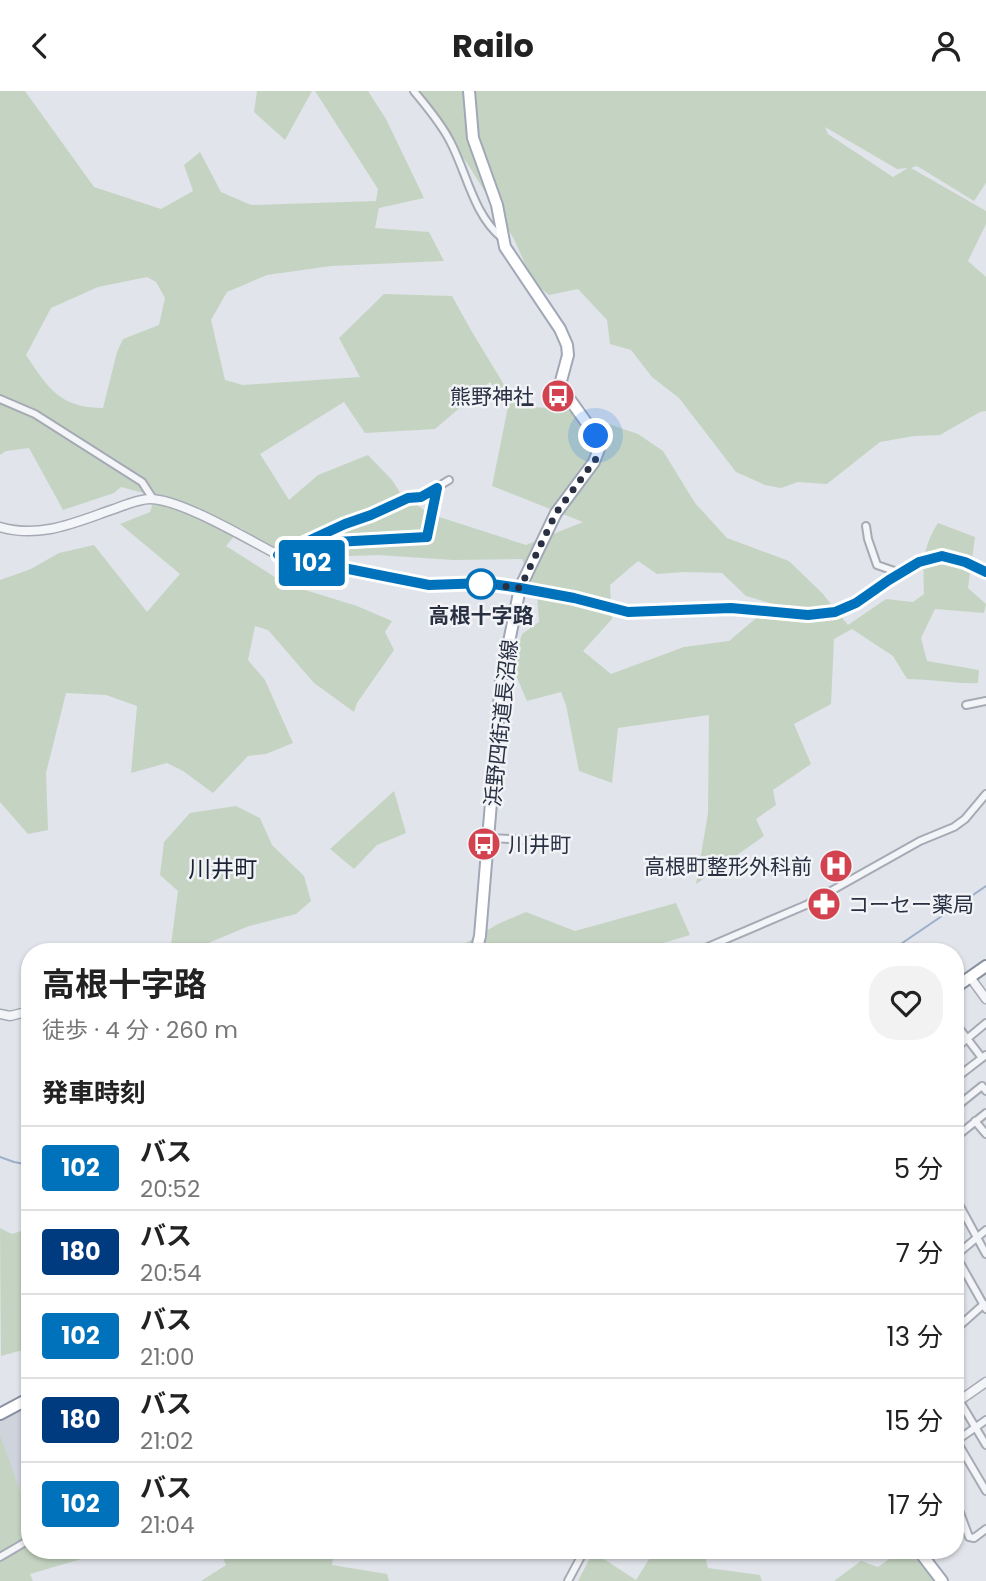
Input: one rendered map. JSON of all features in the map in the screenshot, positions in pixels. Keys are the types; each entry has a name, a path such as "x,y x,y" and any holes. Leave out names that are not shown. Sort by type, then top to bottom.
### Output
{"main road":[{"name":"浜野四街道長沼線","path":"469,91 473,138 498,205 502,238 509,255 564,336 568,355 562,374 563,390 596,436 599,449 594,462 556,513 520,588 501,681 478,943"},
{"path":"964,981 986,966"},
{"path":"0,1414 21,1403"},
{"path":"925,1559 942,1581"}],"street":[{"path":"414,91 451,142 468,185 494,231 502,238"},
{"path":"0,399 35,414 142,482 153,499"},
{"path":"278,555 408,498 421,497 449,480"},
{"path":"311,545 427,537 437,488"},
{"path":"0,527 29,533 58,529 118,507 153,499 174,504 278,555 429,585 485,583 520,588 628,612 731,608 808,615 835,612 856,603 919,562 942,556 965,562 986,572"},
{"path":"866,526 867,539 877,565 900,573"},
{"path":"966,705 986,701"},
{"path":"717,943 806,905 920,841 954,827 965,819 986,794"},
{"path":"489,838 530,840"},
{"path":"970,977 986,999"},
{"path":"0,1014 10,1016 21,1013"},
{"path":"964,1041 986,1023"},
{"path":"964,1034 984,1056 964,1072"},
{"path":"964,1101 982,1086 986,1091"},
{"path":"964,1130 986,1113"},
{"path":"975,1121 986,1134"},
{"path":"964,1214 986,1254"},
{"path":"964,1249 986,1230"},
{"path":"964,1270 985,1305 964,1323"},
{"path":"964,1396 986,1382"},
{"path":"964,1411 986,1445"},
{"path":"964,1435 986,1420"},
{"path":"964,1454 986,1491"},
{"path":"964,1519 969,1537 974,1538 986,1529"},
{"path":"0,1557 21,1545"},
{"path":"568,1581 580,1559"}],"shaded area":[{"path":"21,1409 21,1510 0,1453 0,1422"}],"green space":[{"path":"0,91 25,91 94,187 161,209 193,191 184,165 200,152 221,192 251,205 376,201 378,189 315,91 368,91 386,119 424,198 379,208 375,228 429,232 444,261 331,266 267,275 227,292 211,320 225,380 243,385 360,377 339,338 384,294 452,296 517,406 565,409 638,434 663,451 695,503 727,538 789,561 823,594 848,625 886,599 913,602 924,594 926,549 938,523 975,537 968,588 986,604 984,613 935,609 921,638 927,661 979,670 978,683 907,679 893,656 852,629 834,639 831,704 794,724 811,764 773,790 776,805 756,819 764,836 696,884 708,813 709,715 618,728 612,783 579,771 561,692 527,701 512,666 522,634 539,622 537,594 522,559 453,560 378,555 324,557 266,548 241,528 226,546 286,584 357,606 392,621 385,632 394,650 357,703 354,712 314,683 268,630 255,626 248,660 265,680 293,743 266,754 248,756 213,793 167,763 131,773 137,706 106,695 66,693 46,773 48,830 28,834 0,802 0,580 31,569 59,553 94,545 147,612 180,574 120,524 150,512 155,496 121,487 114,493 63,510 29,448 6,451 0,455","holes":["147,277 156,282 165,298 159,325 123,339 117,352 103,408 76,404 57,394 26,355 51,308 98,287","490,382 508,407 492,486 583,522 526,545 430,514 401,494 392,480 368,455 318,475 289,500 260,454 344,402 365,433 435,429","638,561 657,574 722,573 746,596 773,604 729,641 684,647 611,674 583,651 612,619 610,585"]},
{"path":"257,91 312,91 285,140 254,112"},
{"path":"416,91 986,91 986,183 974,201 917,166 911,168 986,211 986,224 968,261 986,277 986,411 940,435 880,442 827,484 798,482 781,488 765,485 736,472 679,398 652,377 631,350 610,344 607,320 578,289 549,295 533,282 514,239 469,166","holes":["825,127 897,169 908,168 893,177 828,134"]},
{"path":"394,791 406,833 377,845 354,869 330,849"},
{"path":"236,806 260,818 272,845 304,876 311,901 296,914 249,926 208,943 171,943 178,891 160,875 164,842 190,813"},
{"path":"676,903 690,935 663,943 466,943 498,924 526,912 575,931"},
{"path":"0,1228 12,1234 21,1231 21,1350 1,1356"},
{"path":"0,1435 21,1494 21,1559 80,1559 30,1574 33,1581 0,1581"},
{"path":"223,1559 333,1559 332,1565 387,1574 389,1581 201,1581 226,1565"},
{"path":"589,1559 604,1559 636,1580 649,1559 706,1559 708,1568 760,1575 762,1581 578,1581"},
{"path":"889,1559 916,1559 935,1581 834,1581 861,1561 878,1567"}],"waterway":[{"path":"902,943 986,886"},
{"path":"0,1157 21,1163"}],"bus line":[{"name":"102","path":"311,545 427,537 437,488 421,497 408,498 345,524 278,555 429,585 485,583 520,588 628,612 731,608 808,615 835,612 856,603 919,562 942,556 965,562 986,572"}],"place":[{"name":"熊野神社","path":"558,396"},
{"name":"高根十字路","path":"481,584"},
{"name":"川井町","path":"484,844"},
{"name":"高根町整形外科前","path":"836,866"},
{"name":"コーセー薬局","path":"824,904"}],"district":[{"name":"川井町","path":"223,869"}],"route":[{"path":"481,584 520,588 556,513 598,456 596,436"}]}
